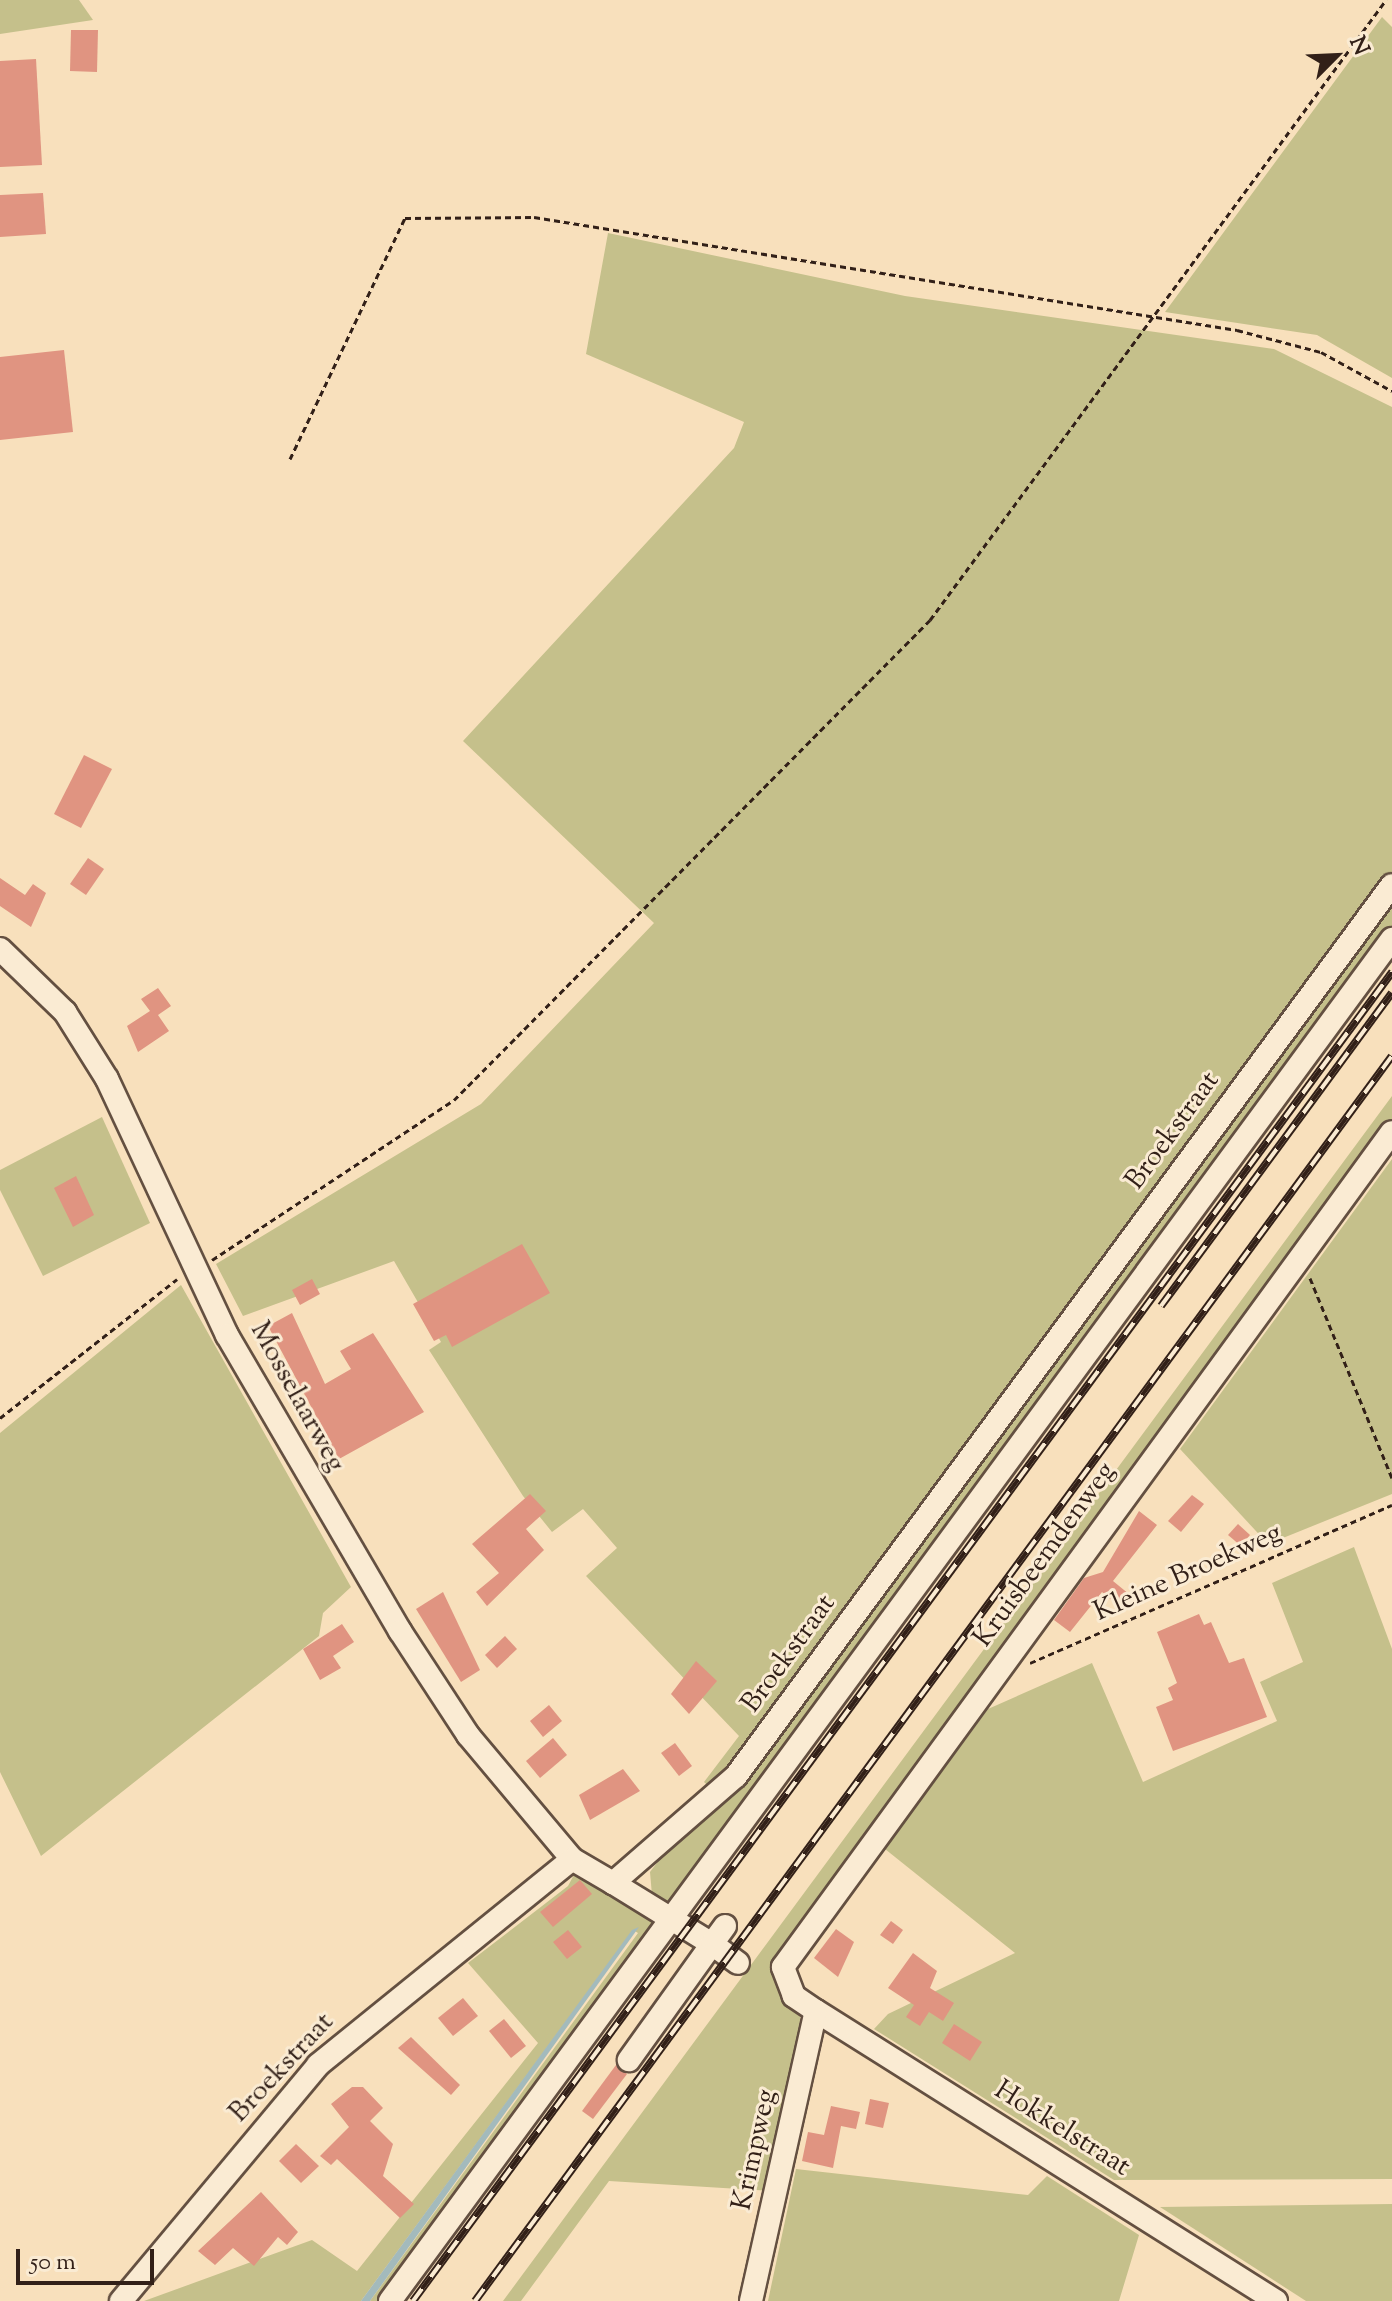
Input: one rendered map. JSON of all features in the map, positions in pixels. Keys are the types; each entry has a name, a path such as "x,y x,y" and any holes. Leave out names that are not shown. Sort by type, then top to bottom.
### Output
{"street":[{"name":"Broekstraat","path":"613,1883 736,1776 1392,885"},
{"path":"390,2301 1392,939"},
{"name":"Mosselaarweg","path":"0,949 65,1012 107,1079 195,1271 400,1631 468,1735 572,1859"},
{"name":"Kruisbeemdenweg","path":"816,2011 784,1983 788,1956 1392,1132"},
{"name":"Broekstraat","path":"121,2301 318,2065 572,1859"},
{"path":"572,1859 672,1915 718,1935 738,1963"},
{"path":"629,2060 718,1935"},
{"name":"Krimpweg","path":"751,2301 816,2011"},
{"name":"Hokkelstraat","path":"816,2011 1276,2301"}],"path":[{"path":"0,1418 166,1284 195,1271 454,1100 930,620 1386,0"},
{"path":"290,459 405,218 534,217 1150,318 1321,352 1392,391"},
{"path":"1297,1262 1310,1277 1392,1478"},
{"name":"Kleine Broekweg","path":"999,1668 1060,1651 1392,1505"}],"shaded area":[{"path":"0,0 79,0 93,20 0,34"},
{"path":"1382,17 1392,27 1392,378 1317,335 1165,312"},
{"path":"608,233 905,296 1274,349 1392,407 1392,878 713,1790 704,1782 739,1736 586,1576 617,1548 583,1509 552,1532 523,1496 429,1350 441,1342 394,1261 243,1316 216,1264 481,1104 654,923 463,741 734,448 744,422 586,354"},
{"path":"1392,892 1392,956 674,1907 652,1895 650,1872"},
{"path":"1392,1096 1392,1123 782,1956 802,2024 771,2191 609,2181 521,2301 503,2301"},
{"path":"102,1117 150,1223 43,1276 0,1190 0,1170"},
{"path":"1392,1159 1392,1494 1268,1544 1180,1449"},
{"path":"181,1285 351,1587 323,1613 319,1636 41,1856 0,1772 0,1433"},
{"path":"1354,1547 1392,1649 1392,2179 1114,2180 874,2029 888,2014 1015,1953 885,1849 988,1709 1092,1663 1143,1782 1277,1721 1260,1682 1303,1662 1272,1583"},
{"path":"576,1871 666,1921 397,2301 370,2301 638,1933 633,1930 361,2301 144,2301 312,2240 357,2271 538,2043 468,1963 568,1886"},
{"path":"796,2169 1028,2195 1047,2176 1139,2235 1119,2301 768,2301"},
{"path":"1392,2204 1392,2301 1306,2301 1160,2207"}],"water":[{"path":"639,1927 370,2301 361,2301 632,1930"}],"building":[{"path":"71,30 98,30 97,72 70,71"},
{"path":"36,59 42,165 0,167 0,61"},
{"path":"43,193 46,234 0,237 0,195"},
{"path":"64,350 73,432 0,440 0,357"},
{"path":"84,755 112,769 81,828 54,814"},
{"path":"88,858 104,869 86,895 70,884"},
{"path":"0,878 25,895 33,884 46,893 31,927 0,906"},
{"path":"158,988 171,1006 158,1015 169,1031 138,1052 127,1026 150,1011 141,999"},
{"path":"76,1176 94,1215 73,1227 54,1188"},
{"path":"522,1244 550,1293 452,1347 446,1335 434,1341 413,1304"},
{"path":"312,1279 320,1294 300,1305 292,1290"},
{"path":"292,1313 325,1384 351,1369 340,1351 373,1333 424,1412 339,1459 268,1326"},
{"path":"530,1494 546,1511 526,1529 544,1550 487,1606 476,1592 499,1573 472,1544"},
{"path":"1192,1495 1204,1504 1181,1532 1168,1521"},
{"path":"1139,1511 1157,1525 1113,1581 1135,1599 1125,1611 1102,1592 1070,1632 1054,1620 1084,1578 1103,1572"},
{"path":"1238,1524 1250,1535 1241,1546 1228,1535"},
{"path":"443,1592 480,1670 461,1682 416,1609"},
{"path":"1199,1614 1204,1625 1211,1622 1229,1663 1244,1658 1267,1717 1173,1751 1156,1707 1173,1700 1168,1688 1177,1683 1157,1632"},
{"path":"342,1624 354,1642 333,1656 341,1668 320,1680 303,1649"},
{"path":"505,1636 517,1649 497,1668 485,1655"},
{"path":"696,1661 717,1681 689,1714 671,1694"},
{"path":"549,1705 562,1721 543,1737 530,1721"},
{"path":"553,1738 567,1755 540,1778 526,1761"},
{"path":"675,1743 692,1766 679,1776 661,1753"},
{"path":"623,1769 640,1791 590,1820 579,1795"},
{"path":"580,1880 592,1894 553,1927 540,1912"},
{"path":"891,1921 903,1930 893,1944 880,1935"},
{"path":"836,1929 854,1942 838,1977 814,1958"},
{"path":"568,1930 582,1947 567,1959 553,1942"},
{"path":"913,1953 937,1971 930,1988 954,2003 943,2021 929,2012 920,2026 906,2017 914,2005 888,1988"},
{"path":"463,1998 478,2016 453,2036 438,2018"},
{"path":"504,2019 526,2046 511,2058 489,2031"},
{"path":"954,2024 982,2042 970,2061 942,2043"},
{"path":"411,2037 460,2085 451,2095 398,2048"},
{"path":"616,2065 627,2074 593,2119 582,2111"},
{"path":"352,2087 363,2087 383,2108 370,2121 393,2144 383,2176 414,2204 400,2218 337,2159 331,2165 320,2156 349,2127 331,2104"},
{"path":"870,2099 889,2103 883,2128 865,2124"},
{"path":"831,2106 860,2112 856,2129 841,2126 833,2168 802,2161 808,2132 824,2135"},
{"path":"296,2144 319,2166 301,2183 279,2161"},
{"path":"261,2192 298,2232 287,2245 278,2237 254,2266 233,2248 215,2265 198,2251"}],"railway":[{"path":"413,2301 1392,972"},
{"path":"1161,1306 1392,993"},
{"path":"475,2301 1392,1056"}]}
